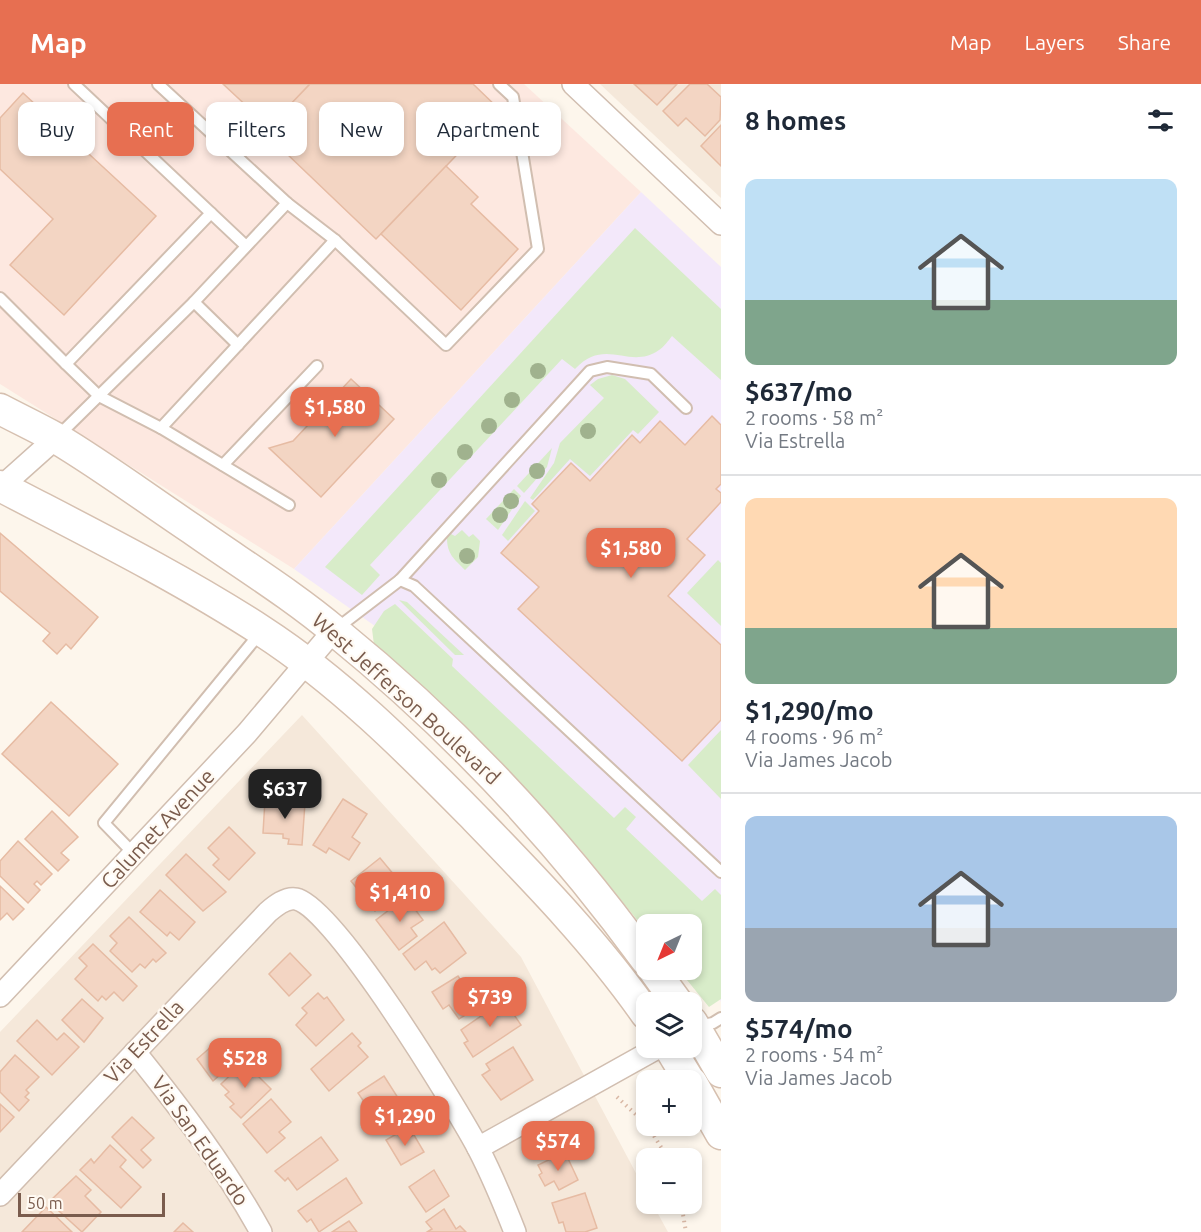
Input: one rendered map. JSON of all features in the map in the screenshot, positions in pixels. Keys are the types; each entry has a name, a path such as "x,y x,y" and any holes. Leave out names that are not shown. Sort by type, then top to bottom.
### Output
{"main road":[{"name":"West Jefferson Boulevard","path":"0,409 56,438 255,573 334,630 445,730 529,814 606,905 636,946"},
{"name":"West Jefferson Boulevard","path":"0,487 150,566 262,631 306,662 384,729 525,869 604,959 636,1001"},
{"path":"702,1029 721,1072"},
{"path":"702,1102 721,1134"}],"street":[{"path":"573,84 721,224"},
{"path":"0,487 56,438"},
{"name":"Calumet Avenue","path":"0,996 135,855 247,733 334,630"},
{"name":"Via Estrella","path":"0,1195 268,912 280,902 295,898 311,906 324,919 371,980 430,1067 478,1148"},
{"name":"Via San Eduardo","path":"135,1052 193,1125 237,1190 261,1232"},
{"path":"515,1232 478,1148 639,1058"}],"lane":[{"path":"74,84 246,246"},
{"path":"158,84 287,203 335,240 446,345 538,249 513,97 499,84"},
{"path":"56,438 194,302 287,203"},
{"path":"66,364 211,213"},
{"path":"161,428 335,240"},
{"path":"0,298 99,396 161,428 289,505"},
{"path":"194,302 238,345"},
{"path":"223,465 317,366"},
{"path":"334,630 400,580 590,371 607,367 651,374 686,408"},
{"path":"400,580 414,586 721,872"},
{"path":"135,855 104,823 262,631"}],"path":[{"path":"617,1097 646,1125 661,1148"},
{"path":"683,1214 686,1232"}],"shaded area":[{"path":"0,84 524,84 544,102 416,102 416,156 561,156 561,118 641,192 294,569 0,384"},
{"path":"600,84 721,84 721,198"},
{"path":"641,192 721,267 721,1002 702,951 702,914 681,914 382,631 294,569"},
{"path":"302,715 521,957 636,1173 636,1214 658,1214 668,1232 0,1232 0,1032"}],"green space":[{"path":"635,228 721,309 721,380 672,336 661,349 648,355 638,357 597,355 575,369 562,359 370,565 380,575 362,595 325,567"},
{"path":"612,375 625,379 659,412 638,434 633,430 590,476 570,459 533,500 530,498 554,463 560,443 604,398 590,385 598,379"},
{"path":"552,448 547,467 524,493 517,486"},
{"path":"514,489 521,496 498,530 486,519"},
{"path":"525,501 535,511 508,541 502,535"},
{"path":"462,530 469,537 473,534 480,541 478,557 465,570 452,556 447,544 447,538 451,534 455,536"},
{"path":"718,560 721,563 721,626 687,593"},
{"path":"399,600 407,602 464,655 455,655"},
{"path":"395,604 453,659 452,666 614,818 625,807 636,817 626,829 702,901 715,889 721,895 721,999 709,1007 702,998 702,992 697,992 687,980 702,980 702,914 636,914 636,919 580,849 478,739 374,645 372,629 384,611"},
{"path":"721,730 721,799 688,765"}],"building":[{"path":"223,84 310,84 293,102 242,102"},
{"path":"310,84 473,84 492,102 416,102 416,156 456,156 376,239 289,156 307,156 307,102 293,102"},
{"path":"634,84 677,84 657,105"},
{"path":"690,84 707,84 721,97 720,120 705,136 686,118 678,126 663,111"},
{"path":"23,93 33,102 18,102 18,156 91,156 156,216 64,315 10,265 53,219 0,169 0,118"},
{"path":"721,125 721,166 701,146"},
{"path":"446,166 478,197 471,204 518,249 461,310 381,234"},
{"path":"351,379 394,419 321,497 269,448 293,441"},
{"path":"712,416 721,425 721,484 716,489 721,493 721,502 687,539 705,555 668,596 721,645 721,720 682,761 518,609 539,587 501,553 539,511 532,504 571,463 590,481 632,435 640,443 660,421 685,445"},
{"path":"0,533 98,617 71,649 66,644 57,654 43,641 50,633 0,591"},
{"path":"51,702 118,764 69,816 2,754"},
{"path":"343,799 367,814 352,837 360,843 349,860 329,848 326,853 313,845"},
{"path":"265,800 305,803 302,845 288,844 289,839 283,838 283,834 263,833"},
{"path":"52,811 78,837 61,853 69,860 58,871 25,839"},
{"path":"229,827 255,853 229,880 213,865 219,859 208,848"},
{"path":"18,841 52,874 41,885 37,881 34,884 40,890 28,903 0,876 0,861"},
{"path":"186,854 226,892 203,911 166,875"},
{"path":"380,858 404,887 375,911 351,881"},
{"path":"0,886 24,909 13,920 7,913 0,920"},
{"path":"160,890 195,922 179,940 170,932 167,936 140,912"},
{"path":"406,897 423,920 411,928 417,936 399,950 376,920"},
{"path":"129,917 166,953 156,962 153,959 145,968 140,964 132,972 110,951 117,943 110,936"},
{"path":"444,922 466,953 440,973 435,968 432,970 426,961 415,970 403,954"},
{"path":"93,944 137,986 123,1001 114,992 106,1000 102,996 98,1001 75,979 87,966 79,958"},
{"path":"290,953 311,975 289,996 269,974"},
{"path":"458,976 478,1007 459,1019 449,1005 443,1009 432,992"},
{"path":"318,993 324,999 327,997 344,1020 316,1046 296,1025 307,1013 302,1008"},
{"path":"82,999 103,1018 84,1042 62,1020"},
{"path":"504,1000 521,1025 473,1057 464,1043 468,1041 461,1030"},
{"path":"37,1020 57,1040 64,1033 79,1047 52,1075 17,1041"},
{"path":"352,1033 361,1043 358,1046 368,1057 329,1091 311,1069"},
{"path":"219,1040 237,1060 213,1081 197,1059"},
{"path":"513,1047 533,1080 501,1100 482,1075 490,1070 486,1064"},
{"path":"15,1055 39,1077 26,1090 29,1093 25,1097 29,1100 19,1111 0,1092 0,1072"},
{"path":"244,1062 271,1089 241,1118 230,1107 234,1104 225,1095 229,1092 221,1084"},
{"path":"384,1076 400,1101 375,1118 358,1093"},
{"path":"271,1099 291,1122 279,1132 285,1138 267,1153 243,1124"},
{"path":"0,1104 14,1117 0,1132"},
{"path":"132,1117 154,1138 141,1150 151,1160 143,1168 112,1137"},
{"path":"405,1129 410,1137 414,1135 424,1152 401,1165 386,1140"},
{"path":"321,1137 338,1160 297,1190 288,1178 285,1181 275,1171"},
{"path":"110,1145 126,1160 120,1167 141,1187 121,1208 80,1170 91,1159 94,1163"},
{"path":"565,1152 578,1180 559,1190 554,1181 545,1186 539,1175 542,1173 538,1165"},
{"path":"434,1170 449,1196 426,1212 409,1187"},
{"path":"76,1176 91,1190 85,1196 101,1212 82,1232 49,1202"},
{"path":"346,1178 362,1203 319,1232 311,1219 307,1222 298,1211"},
{"path":"585,1193 597,1228 585,1232 566,1232 563,1222 559,1223 552,1203"},
{"path":"46,1207 72,1232 22,1232"},
{"path":"444,1209 456,1229 460,1226 466,1232 427,1232 432,1229 426,1222"},
{"path":"349,1221 357,1232 332,1232"},
{"path":"183,1223 193,1232 174,1232"}]}
